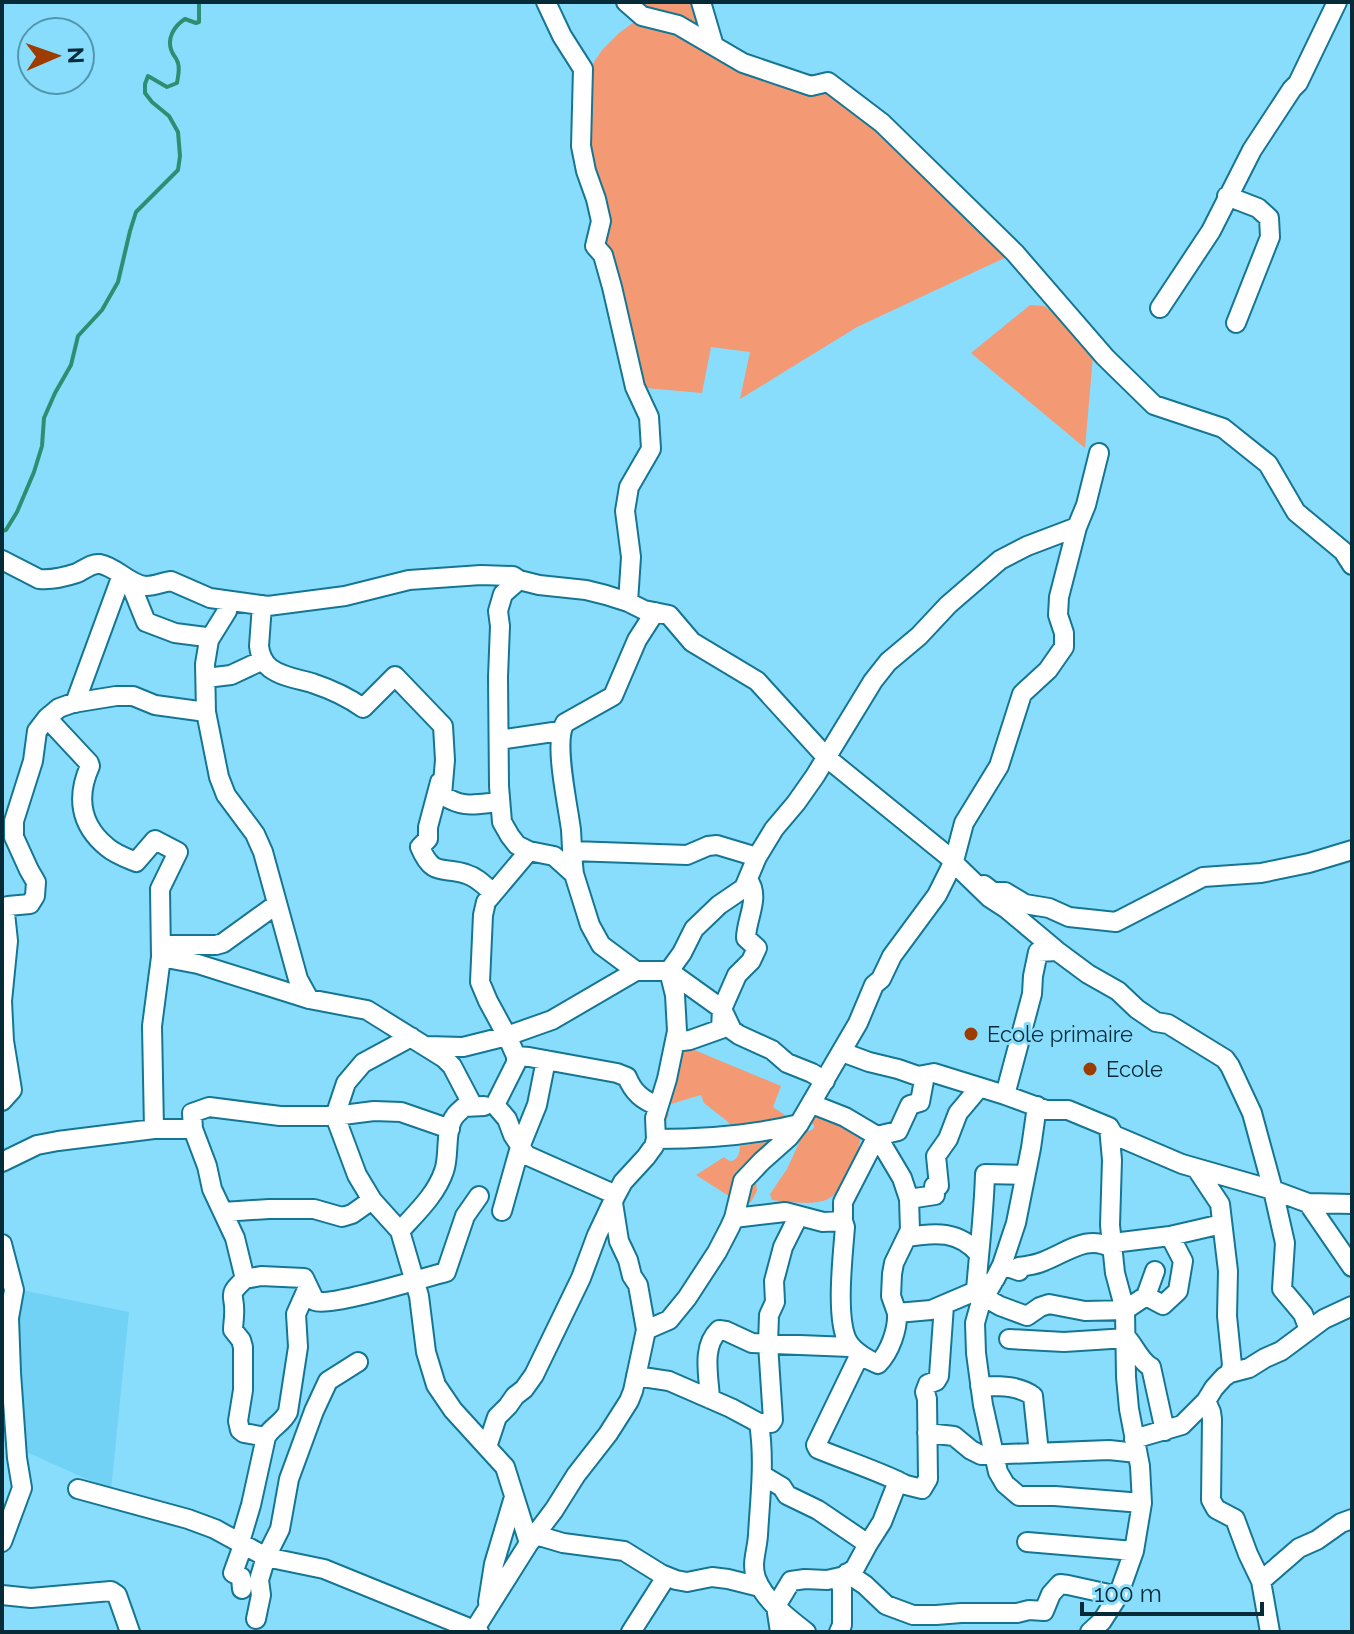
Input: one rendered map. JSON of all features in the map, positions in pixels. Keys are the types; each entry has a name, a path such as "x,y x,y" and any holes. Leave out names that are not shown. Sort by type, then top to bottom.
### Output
{"street":[{"path":"546,2 562,36 583,69 581,146 601,221 595,246 603,255 635,387 649,417 651,449 629,487 625,511 631,557 628,602"},
{"path":"626,2 642,16 678,25 743,63 811,86 828,82 882,123 1027,265 1105,357 1154,405 1223,428 1268,464 1296,512 1343,551 1352,565"},
{"path":"701,2 714,46"},
{"path":"1160,308 1211,231 1252,150 1298,83 1337,2"},
{"path":"1227,196 1258,208 1269,218 1270,237 1236,323"},
{"path":"646,1330 669,1320 687,1298 717,1252 734,1218 743,1181 799,1124 858,1023 874,985 932,903 955,863 964,823 999,766 1022,694 1048,670 1064,647 1064,633 1058,615 1059,597 1099,453"},
{"path":"487,1447 497,1417 534,1375 581,1278 614,1198 623,1182 654,1146 655,1118 667,1079 677,1019 669,971 694,929 719,905 744,888 757,857 774,829 827,758 873,681 888,662 1000,560 1077,527"},
{"path":"2,560 45,580 74,574 98,564 145,586 171,581 210,598 262,605 345,596 409,580 513,576 539,585 586,590 644,610 669,615 692,642 757,681 827,758 993,892 1005,892 1025,904 1049,908 1069,917 1116,922 1203,877 1261,873 1352,850"},
{"path":"126,578 146,622 175,633 209,640"},
{"path":"75,703 126,578"},
{"path":"519,580 503,594 498,611 502,822 517,845 554,856 574,874"},
{"path":"228,602 227,611 209,640 206,653 206,712 222,786 255,834 263,852 298,979 309,999"},
{"path":"262,605 259,646 268,667 352,700 363,708 395,676 443,726 445,760 442,795 456,804 470,806 500,802"},
{"path":"636,971 601,945 590,925 574,874 560,731 579,713 613,696 637,640 655,612"},
{"path":"206,678 231,675 263,660"},
{"path":"2,1101 12,1090 4,1041 2,1001 8,941 5,913 8,906 30,904 35,896 36,882 14,837 14,821 33,761 37,731 59,708 116,696 133,696 155,705 206,712"},
{"path":"47,718 89,763 82,788 83,811 88,826 102,843 109,850 137,863 155,840 178,851 160,889 162,951 152,1026 154,1129"},
{"path":"499,740 560,731"},
{"path":"445,760 428,827 428,839 420,847 431,864 441,871 465,873 493,893"},
{"path":"572,851 687,855 717,845 757,857"},
{"path":"495,1105 513,1070 516,1056 480,982 483,915 486,902 529,851"},
{"path":"955,863 990,898 1088,974 1118,991 1156,1022 1168,1024 1225,1059 1252,1113 1273,1190 1285,1243 1282,1289 1303,1314 1309,1330"},
{"path":"675,1042 721,1029 722,1009 737,975 751,961 757,948 746,938 753,907 753,886 748,880"},
{"path":"162,951 223,943 277,904"},
{"path":"162,951 309,999 367,1010 444,1058 452,1066 473,1106"},
{"path":"1005,1095 1032,994 1038,952 1057,951"},
{"path":"533,1539 514,1497 507,1471 453,1410 436,1385 426,1352 419,1296 400,1231 372,1200 357,1175 335,1116 346,1083 363,1063 418,1042 463,1047 552,1020 636,971 669,971 722,1009 732,1030 739,1035 825,1081"},
{"path":"842,1052 918,1076 938,1073 1046,1110 1068,1110 1109,1127 1114,1135 1182,1164 1308,1203 1352,1204"},
{"path":"516,1056 621,1074 628,1079 633,1091 658,1106"},
{"path":"502,1211 520,1147 537,1105 546,1060"},
{"path":"812,1104 845,1117 877,1136 902,1178 909,1199 910,1230 894,1263 890,1281 897,1327 881,1363 875,1364 855,1350 845,1334 841,1283 845,1227 843,1202 877,1136 898,1131 910,1105 920,1102 925,1075"},
{"path":"909,1199 935,1195 934,1186 939,1186 936,1156 948,1139 958,1113 979,1088"},
{"path":"400,1231 430,1197 440,1180 454,1116 464,1107 495,1105"},
{"path":"495,1105 529,1157 577,1177 614,1198"},
{"path":"1037,1106 1016,1223 1002,1265 984,1290 975,1323 980,1386 994,1454 1001,1479 1019,1496 1142,1503"},
{"path":"245,1279 235,1238 212,1189 193,1129 192,1113 209,1107 280,1116 401,1112 450,1129"},
{"path":"656,1139 741,1136 799,1124"},
{"path":"1090,1632 1102,1621 1118,1596 1134,1551 1142,1503 1126,1377 1125,1310 1115,1273 1110,1216 1112,1160 1109,1127"},
{"path":"2,1162 37,1145 154,1129 193,1129"},
{"path":"1196,1168 1219,1203 1228,1271 1230,1373"},
{"path":"1025,1175 985,1174 985,1210 979,1254 984,1290 1000,1306 1027,1316 1049,1304 1085,1311 1125,1310 1146,1296 1155,1271"},
{"path":"266,1437 240,1430 243,1347 232,1325 233,1290 245,1279 261,1276 304,1278 315,1301 321,1303 446,1272 465,1216 479,1196"},
{"path":"78,1489 188,1519 215,1529 266,1557 324,1569 475,1631 533,1539 629,1401 646,1330 638,1285 619,1241 614,1198"},
{"path":"223,1212 314,1209 342,1217 372,1200"},
{"path":"1308,1203 1352,1267"},
{"path":"734,1218 785,1212 823,1222 843,1221"},
{"path":"636,1376 669,1381 759,1423 771,1423 768,1344 770,1312 776,1296 774,1281 783,1247 798,1217"},
{"path":"1002,1265 1019,1271 1019,1267 1038,1264 1079,1245 1092,1242 1113,1246 1222,1224"},
{"path":"908,1237 940,1233 966,1242 979,1254"},
{"path":"1146,1296 1163,1305 1178,1291 1183,1261 1170,1236"},
{"path":"2,1244 14,1290 9,1318 11,1373 22,1488 2,1542"},
{"path":"242,1589 241,1577 233,1573 242,1548 240,1542 266,1437 288,1412 297,1354 296,1314 308,1287"},
{"path":"897,1313 931,1310 984,1290"},
{"path":"855,1350 816,1445 818,1449 843,1460 921,1489 926,1486 929,1473 925,1392 928,1384 939,1376 944,1305"},
{"path":"927,1433 950,1435 976,1453 1109,1450 1136,1446 1182,1425 1230,1373 1249,1368 1281,1351 1324,1319 1352,1306"},
{"path":"710,1399 707,1352 717,1332 724,1330 749,1342 855,1350"},
{"path":"1009,1339 1064,1342 1127,1338"},
{"path":"1127,1338 1144,1363 1151,1367 1165,1431"},
{"path":"256,1619 261,1595 259,1580 280,1529 289,1479 320,1397 331,1377 358,1362"},
{"path":"980,1386 1013,1387 1033,1396 1039,1453"},
{"path":"1206,1401 1212,1419 1211,1500 1216,1509 1235,1519 1261,1581 1270,1632"},
{"path":"759,1423 762,1475 753,1562 755,1577 776,1606 806,1632"},
{"path":"762,1475 782,1487 787,1495 818,1510 868,1544"},
{"path":"839,1632 842,1625 840,1583 855,1568 882,1522 898,1481"},
{"path":"488,1608 494,1564 514,1497"},
{"path":"1261,1581 1299,1548 1352,1519"},
{"path":"533,1539 624,1551 666,1577 687,1582 712,1577 760,1587"},
{"path":"1027,1542 1134,1551"},
{"path":"780,1632 776,1606 788,1583 793,1580 827,1580 846,1575 865,1585 886,1605 913,1623 949,1623 1029,1610 1044,1611 1051,1594 1060,1584 1118,1596"},
{"path":"631,1632 666,1577"},
{"path":"2,1595 31,1598 111,1591 117,1595 130,1632"}],"shaded area":[{"path":"626,2 701,2 714,46 828,82 1015,253 857,327 740,399 750,352 711,347 702,393 635,387 586,171 584,77 602,50 641,17"},
{"path":"1030,305 1044,306 1066,321 1093,356 1085,448 971,353"},
{"path":"680,1044 781,1086 773,1107 792,1120 737,1132 704,1103 701,1095 664,1106 669,1115 661,1130 659,1122"},
{"path":"816,1110 861,1136 848,1176 836,1194 818,1202 772,1200 770,1194 787,1169 805,1130 814,1128 807,1121"},
{"path":"783,1139 770,1165 756,1182 757,1191 751,1202 743,1205 696,1175 724,1157 733,1161 738,1157 740,1146"},
{"path":"2,1286 129,1312 111,1490 2,1441"}],"waterway":[{"path":"2,531 6,530 17,512 34,472 42,446 44,418 71,365 78,336 102,310 118,282 136,212 178,170 178,132 169,116 145,93 145,84 148,76 167,87 177,83 179,66 170,47 171,38 174,29 185,19 199,22 199,2"}],"place":[{"name":"Ecole primaire","path":"971,1034"},
{"name":"Ecole","path":"1090,1069"}]}
